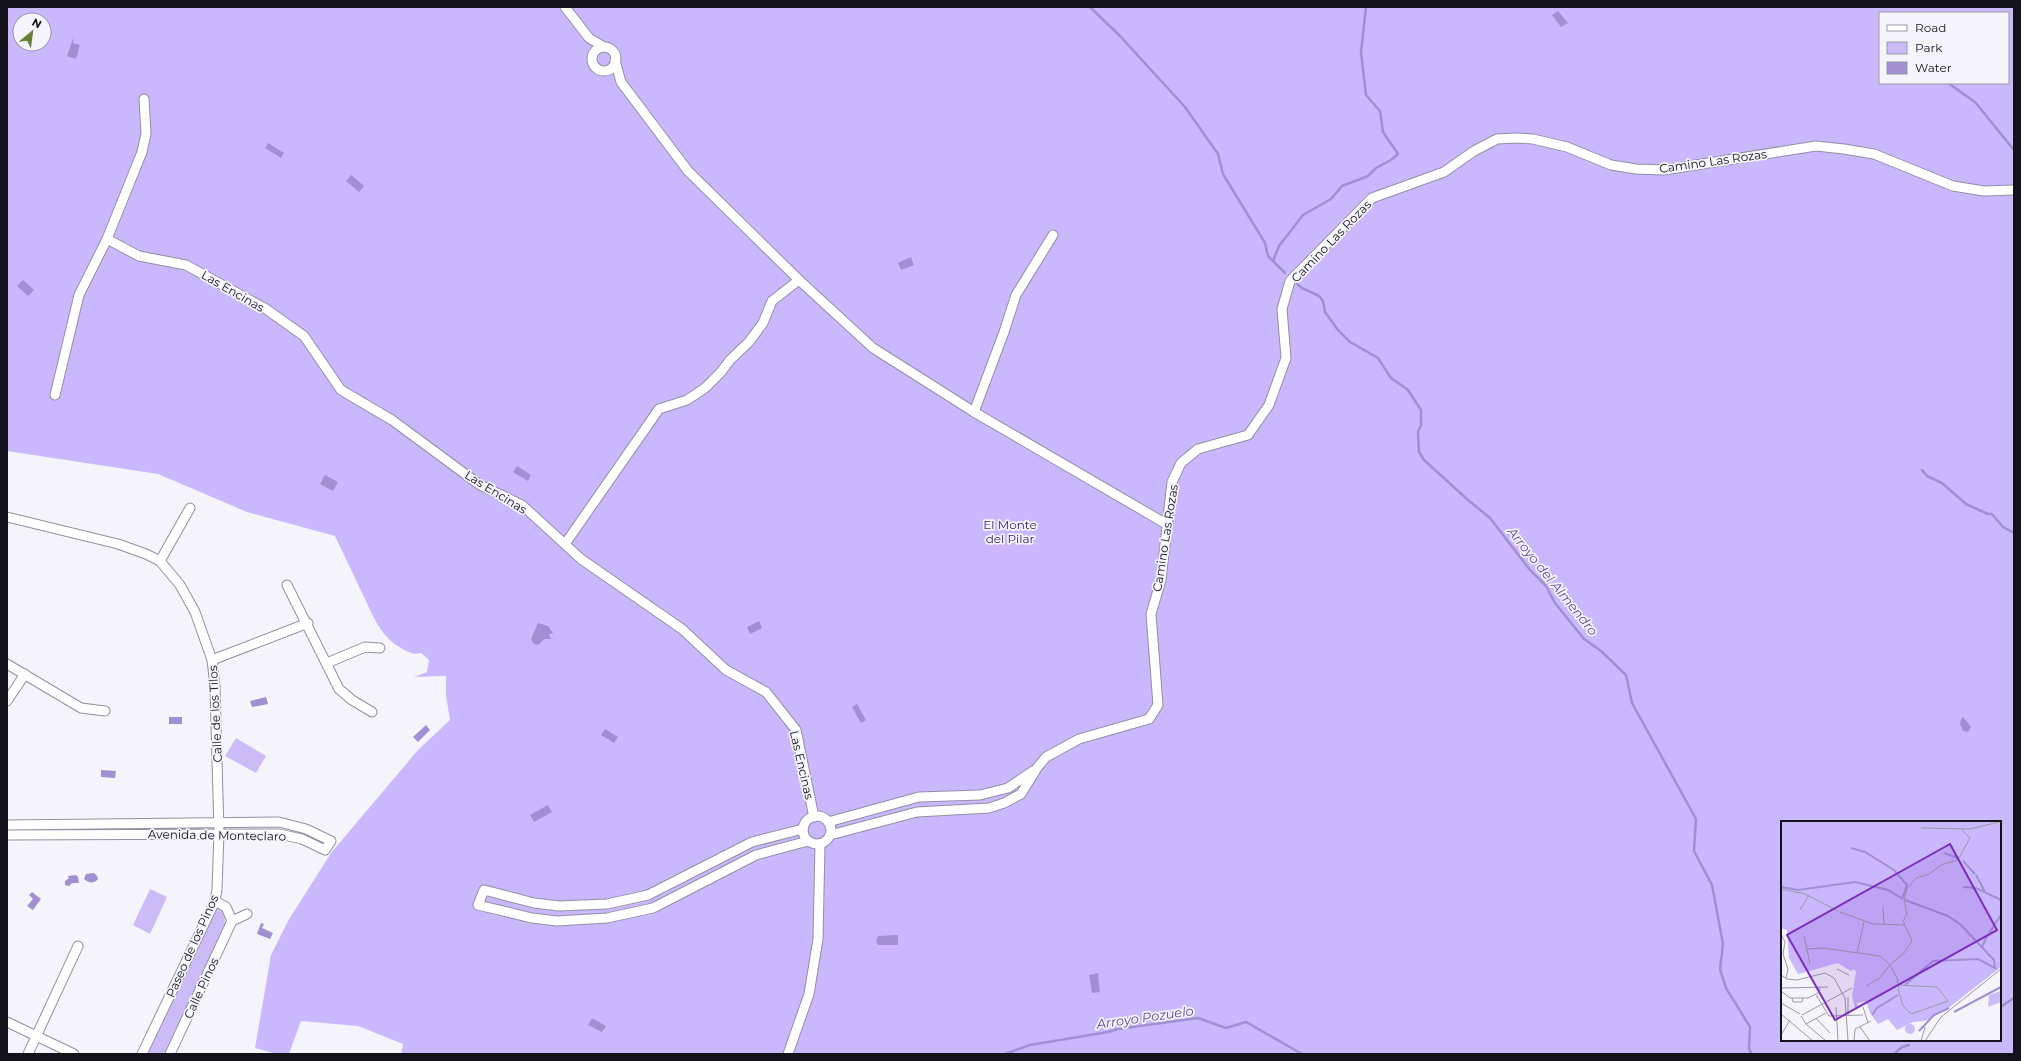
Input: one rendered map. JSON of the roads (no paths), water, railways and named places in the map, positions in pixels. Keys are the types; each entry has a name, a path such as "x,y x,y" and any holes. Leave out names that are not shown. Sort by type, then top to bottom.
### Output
{"street":[{"path":"565,7 589,38 612,50 616,56 615,62 610,69 601,71"},
{"path":"589,38 594,66 621,82"},
{"path":"592,58 594,52 598,48 604,47"},
{"path":"615,62 621,82 688,171 799,280 873,348 974,412 1168,525"},
{"path":"55,395 79,295 108,239 142,152 146,134 144,99"},
{"name":"Camino Las Rozas","path":"1037,768 1046,757 1079,739 1149,718 1158,705 1150,614 1161,580 1172,482 1181,464 1198,449 1248,435 1269,405 1286,358 1282,308 1290,281 1372,198 1444,172 1474,151 1497,139 1533,139 1567,147 1611,165 1636,169 1664,170 1816,146 1874,154 1953,186 1984,191 2014,190"},
{"path":"974,412 1004,332 1016,295 1053,235"},
{"name":"Las Encinas","path":"108,239 139,256 186,264 266,309 304,336 341,390 392,420 480,485 522,506 581,559 682,629 726,670 766,692 796,730 814,817"},
{"path":"565,544 659,409 687,400 705,388 721,372 730,360 749,342 763,323 772,301 799,280"},
{"path":"160,562 190,508"},
{"name":"Calle de los Tilos","path":"7,516 118,544 146,554 160,562 180,585 195,612 212,660 215,694 219,833"},
{"path":"287,585 308,623 340,689 352,700 372,712"},
{"path":"212,660 308,623"},
{"path":"327,663 365,647 380,648"},
{"path":"7,664 81,708 105,711"},
{"path":"7,701 25,674"},
{"path":"808,841 804,835 803,829 752,842 648,895 607,904 559,906 534,903 484,890 478,905 532,918 557,921 607,918 653,908 756,855 808,841 820,844 827,840 830,835 831,828 828,822 919,797 980,795 1008,788 1037,768"},
{"path":"830,835 917,812 989,808 1004,803 1020,794 1037,768"},
{"name":"Las Encinas","path":"803,829 805,823 814,817 820,816 828,822"},
{"name":"Avenida de Monteclaro","path":"7,825 279,822 306,829 331,841 325,850 302,839 279,834 219,833 7,835"},
{"name":"Paseo de los Pinos","path":"142,1054 215,901 218,890 219,833"},
{"path":"788,1054 809,994 818,939 820,844"},
{"path":"215,901 226,907 232,921 247,914"},
{"name":"Calle Pinos","path":"170,1054 232,921"},
{"path":"28,1054 78,946"},
{"path":"7,1022 74,1054"}],"water":[{"path":"1558,11 1568,23 1561,27 1552,15"},
{"path":"74,36 73,43 80,45 76,59 67,56"},
{"path":"268,143 284,153 281,158 265,148"},
{"path":"351,175 364,186 359,192 346,181"},
{"path":"911,257 914,265 901,270 898,263"},
{"path":"23,280 34,290 28,296 17,286"},
{"path":"517,466 531,475 528,481 513,472"},
{"path":"325,475 338,482 333,491 320,484"},
{"path":"759,621 762,628 750,634 747,627"},
{"path":"538,623 548,626 553,633 549,634 551,639 544,639 540,644 533,643 531,639"},
{"path":"266,697 268,704 252,707 250,701"},
{"path":"857,704 866,720 861,723 852,707"},
{"path":"169,717 182,717 182,724 169,724"},
{"path":"1963,717 1971,727 1968,732 1963,731 1960,724"},
{"path":"426,725 430,730 418,742 413,737"},
{"path":"605,729 618,737 614,743 601,735"},
{"path":"101,770 116,771 115,778 101,777"},
{"path":"548,805 552,812 534,822 530,815"},
{"path":"94,873 98,879 95,882 90,882 84,879 86,874"},
{"path":"76,875 79,883 72,883 69,886 65,885 65,881 69,878 68,876"},
{"path":"32,892 41,899 33,910 27,906 33,899 29,895"},
{"path":"261,923 264,924 262,928 273,933 270,939 257,934"},
{"path":"898,935 898,945 878,945 876,941 878,936"},
{"path":"1099,973 1100,992 1092,993 1089,975"},
{"path":"592,1018 606,1026 602,1032 588,1025"}],"waterway":[{"name":"Arroyo del Almendro","path":"1090,7 1120,36 1185,107 1218,154 1223,174 1265,243 1268,256 1285,273"},
{"path":"1273,261 1279,246 1303,215 1331,199 1342,186 1368,176 1376,168 1391,160 1398,154 1383,132 1380,111 1366,95 1361,52 1366,7"},
{"path":"1949,84 1975,102 2014,150"},
{"name":"Arroyo del Almendro","path":"1297,284 1319,296 1323,301 1325,312 1338,330 1350,342 1378,358 1391,378 1408,390 1421,410 1421,425 1418,432 1419,452 1424,460 1490,518 1530,570 1546,586 1555,603 1584,639 1601,651 1626,675 1632,703 1696,819 1694,851 1712,885 1723,944 1720,969 1726,988 1750,1027 1749,1048 1751,1054"},
{"path":"1922,470 1927,476 1942,483 1966,504 1988,514 1992,514 2003,527 2014,533"},
{"path":"2001,1006 2014,998"},
{"name":"Arroyo Pozuelo","path":"1005,1054 1030,1045 1118,1029 1198,1018 1226,1028 1246,1022 1302,1054"},
{"path":"1894,1054 1902,1047 1909,1045"}],"park label":[{"name":"El Monte del Pilar","path":"1010,531"}]}
